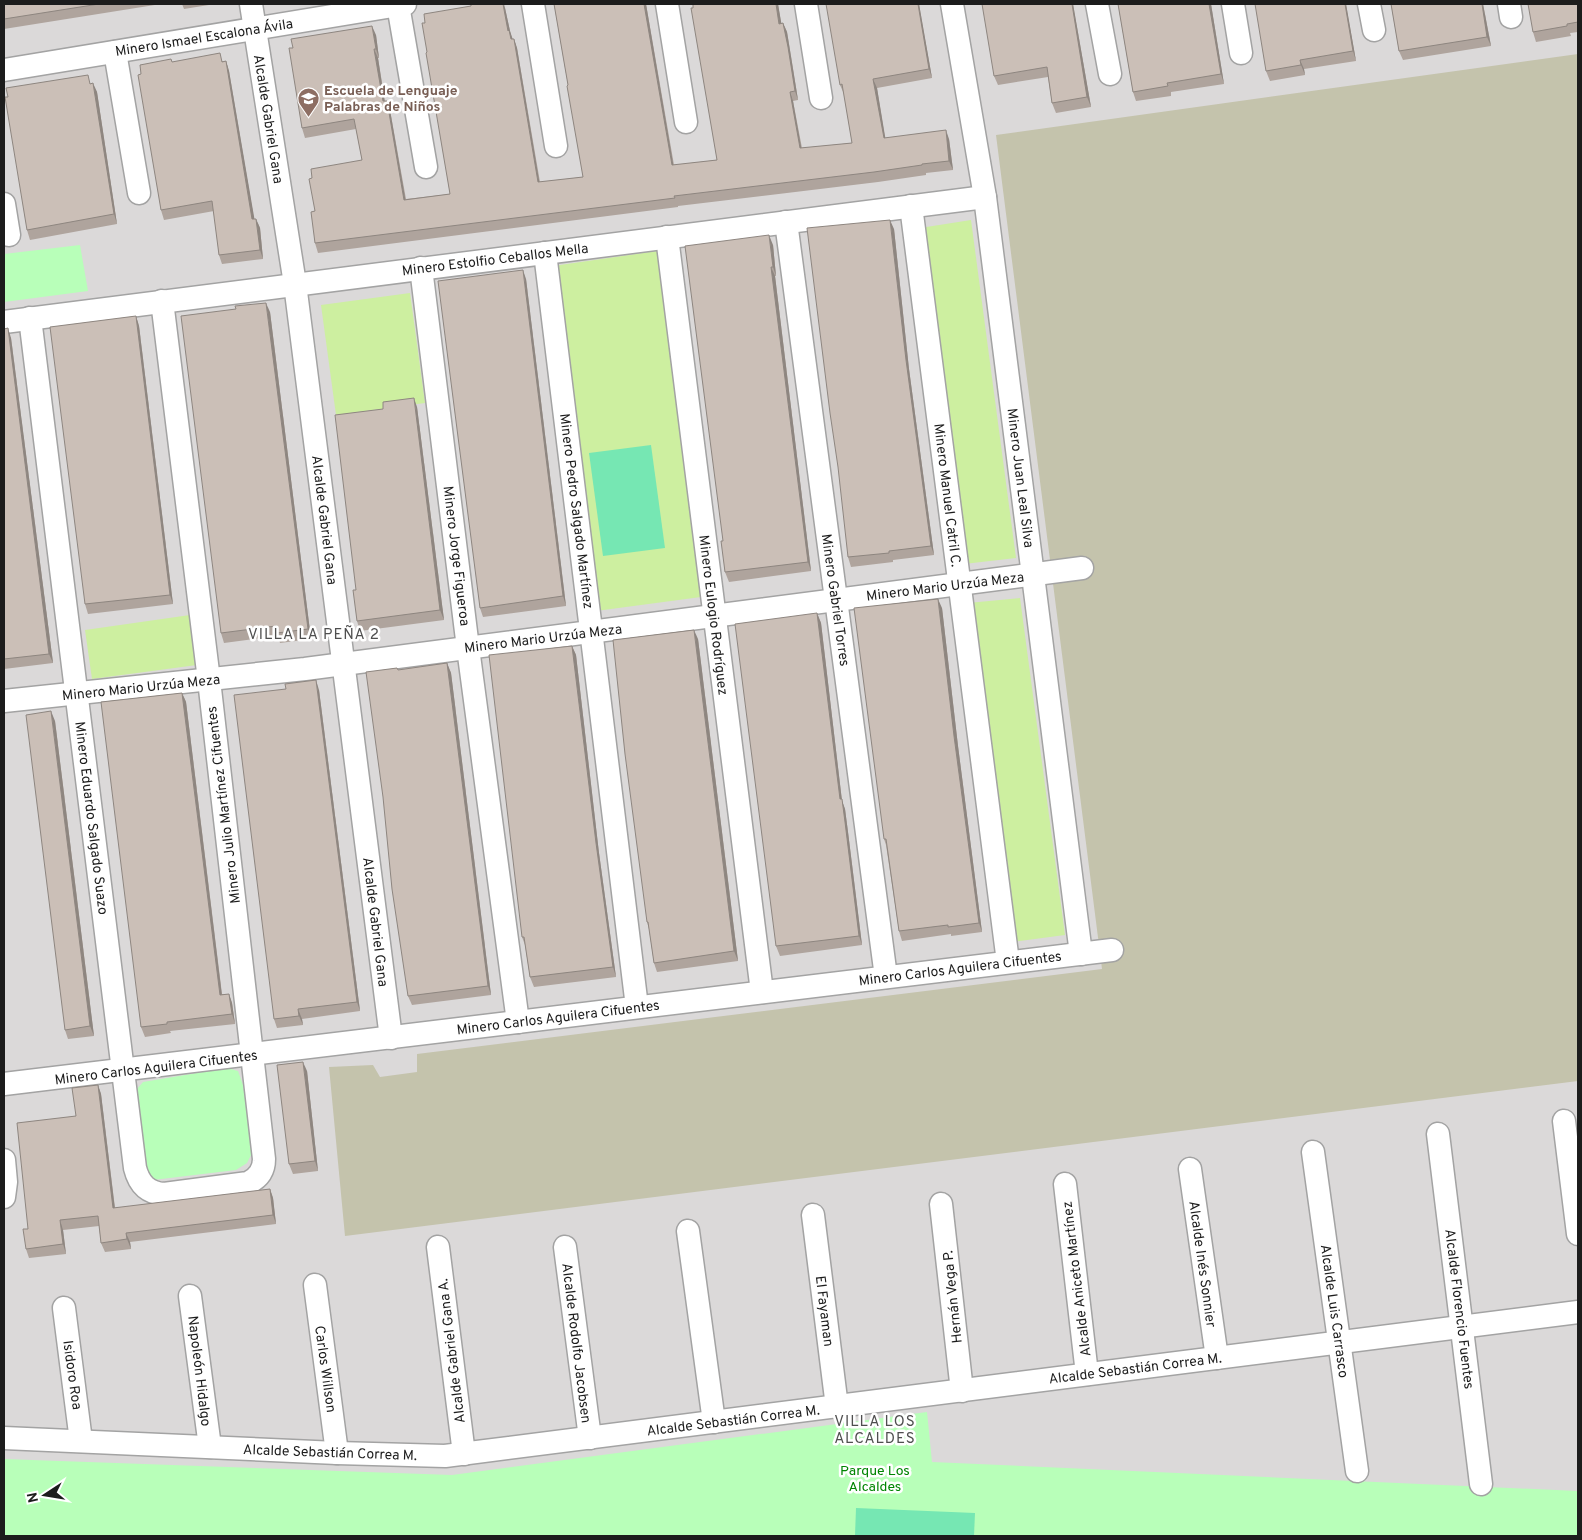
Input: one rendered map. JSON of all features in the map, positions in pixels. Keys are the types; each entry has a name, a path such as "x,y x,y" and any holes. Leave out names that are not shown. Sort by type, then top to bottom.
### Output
{"street":[{"name":"Alcalde Gabriel Gana","path":"251,4 295,284 391,1038"},
{"name":"Minero Ismael Escalona Ávila","path":"4,70 402,4"},
{"path":"402,4 426,166"},
{"path":"533,4 556,146"},
{"path":"668,4 686,122"},
{"path":"806,4 821,98"},
{"name":"Minero Juan Leal Silva","path":"952,4 985,197 1081,954"},
{"path":"1097,4 1110,74"},
{"path":"1234,4 1241,53"},
{"path":"1369,4 1374,30"},
{"path":"115,52 138,193"},
{"name":"Minero Estolfio Ceballos Mella","path":"4,322 985,197"},
{"path":"4,204 9,235"},
{"name":"Minero Manuel Catril C.","path":"911,206 1008,962"},
{"name":"Minero Gabriel Torres","path":"786,222 886,977"},
{"name":"Minero Eulogio Rodríguez","path":"667,237 762,992"},
{"name":"Minero Pedro Salgado Martínez","path":"545,253 638,1007"},
{"name":"Minero Jorge Figueroa","path":"421,268 468,648 518,1022"},
{"name":"Minero Julio Martínez Cifuentes","path":"135,1168 144,1187 157,1194 164,1194 254,1180 262,1171 264,1159 209,680 162,301"},
{"name":"Minero Eduardo Salgado Suazo","path":"30,318 135,1168"},
{"name":"Minero Mario Urzúa Meza","path":"4,701 343,664 1082,568"},
{"name":"Minero Carlos Aguilera Cifuentes","path":"4,1084 1112,950"},
{"path":"1564,1121 1578,1234"},
{"name":"Alcalde Florencio Fuentes","path":"1438,1134 1481,1484"},
{"name":"Alcalde Luis Carrasco","path":"1314,1152 1357,1471"},
{"name":"Alcalde Inés Sonnier","path":"1190,1169 1217,1358"},
{"name":"Alcalde Aniceto Martínez","path":"1065,1184 1088,1374"},
{"name":"Hernán Vega P.","path":"941,1204 962,1390"},
{"name":"El Fayaman","path":"813,1215 837,1407"},
{"path":"688,1232 714,1422"},
{"name":"Alcalde Rodolfo Jacobsen","path":"565,1247 590,1438"},
{"name":"Alcalde Gabriel Gana A.","path":"438,1248 464,1454"},
{"name":"Carlos Willson","path":"315,1285 338,1453"},
{"name":"Napoleón Hidalgo","path":"190,1296 210,1447"},
{"name":"Isidoro Roa","path":"64,1308 81,1441"},
{"name":"Alcalde Sebastián Correa M.","path":"4,1438 338,1453 428,1456 464,1454 1578,1312"}],"shaded area":[{"path":"4,4 1578,4 1578,1536 4,1536"},
{"path":"1578,54 1578,1081 345,1236 329,1067 373,1065 380,1077 417,1072 417,1054 1102,969 996,135"}],"green space":[{"path":"971,220 1016,558 964,564 920,228"},
{"path":"80,245 88,291 4,302 4,254"},
{"path":"657,251 701,597 596,611 553,266"},
{"path":"410,293 425,403 336,415 321,305"},
{"path":"651,445 665,548 603,556 589,453"},
{"path":"1020,598 1065,935 1012,942 968,603"},
{"path":"190,615 197,665 92,679 85,630"},
{"path":"227,1068 238,1071 243,1085 252,1153 247,1163 236,1170 153,1180 146,1174 136,1090 143,1082"},
{"name":"Parque Los Alcaldes","path":"927,1412 932,1462 1578,1491 1578,1536 4,1536 4,1459 452,1475"},
{"path":"856,1508 975,1513 974,1536 855,1536"}],"building":[{"path":"4,4 99,4 4,19"},
{"path":"471,4 503,4 508,31 511,39 514,39 538,182 583,177 554,4 644,4 672,165 717,160 691,8 693,8 693,4 776,4 779,24 783,23 788,47 795,91 790,92 800,148 852,143 826,4 918,4 929,69 873,79 884,138 946,130 949,161 674,196 675,198 315,243 311,212 315,211 309,179 312,178 311,169 362,160 354,119 302,128 289,48 293,48 291,39 372,26 383,101 387,101 404,200 450,194 422,23 425,23 424,14 471,6"},
{"path":"982,4 1072,4 1087,97 1052,103 1047,67 994,76"},
{"path":"1118,4 1209,4 1221,74 1167,83 1168,86 1133,92"},
{"path":"1255,4 1345,4 1353,51 1300,60 1301,65 1266,71"},
{"path":"1391,4 1482,4 1487,37 1399,51"},
{"path":"1528,4 1578,4 1578,22 1567,24 1567,26 1533,32"},
{"path":"220,53 222,62 226,61 252,219 256,219 260,250 219,255 212,201 161,210 138,75 141,74 140,65 171,59 172,62"},
{"path":"88,75 90,84 93,83 114,214 27,230 5,97 8,97 6,88"},
{"path":"890,220 906,360 931,546 848,557 807,228"},
{"path":"769,235 773,267 771,267 808,562 725,572 721,541 723,541 685,246"},
{"path":"523,270 563,596 480,608 438,281"},
{"path":"266,303 308,629 277,633 276,626 221,633 181,316 236,309 235,306"},
{"path":"136,316 170,595 85,604 50,327"},
{"path":"8,328 49,654 4,659 4,329"},
{"path":"414,398 440,610 357,621 353,590 356,590 335,415 383,409 383,402"},
{"path":"938,599 979,923 899,931 886,839 884,839 854,608"},
{"path":"817,613 859,936 776,946 735,624"},
{"path":"694,630 734,951 654,963 625,754 613,640"},
{"path":"572,646 613,967 530,977 524,937 522,937 489,655"},
{"path":"447,663 488,986 408,996 392,889 383,797 366,672 397,668 398,670"},
{"path":"316,680 357,1002 298,1009 299,1016 274,1019 234,695 286,689 285,684"},
{"path":"182,693 220,995 229,994 232,1014 141,1027 101,702"},
{"path":"51,711 90,1026 65,1030 26,715"},
{"path":"303,1062 315,1161 289,1164 277,1065"},
{"path":"98,1085 113,1208 270,1189 273,1215 126,1233 127,1239 101,1243 98,1216 60,1220 63,1244 26,1249 23,1229 28,1229 17,1123 76,1116 72,1088"}],"place":[{"name":"Escuela de Lenguaje Palabras de Niños","path":"308,117"}],"district":[{"name":"VILLA LA PEÑA 2","path":"314,634"},
{"name":"VILLA LOS ALCALDES","path":"875,1430"}]}
